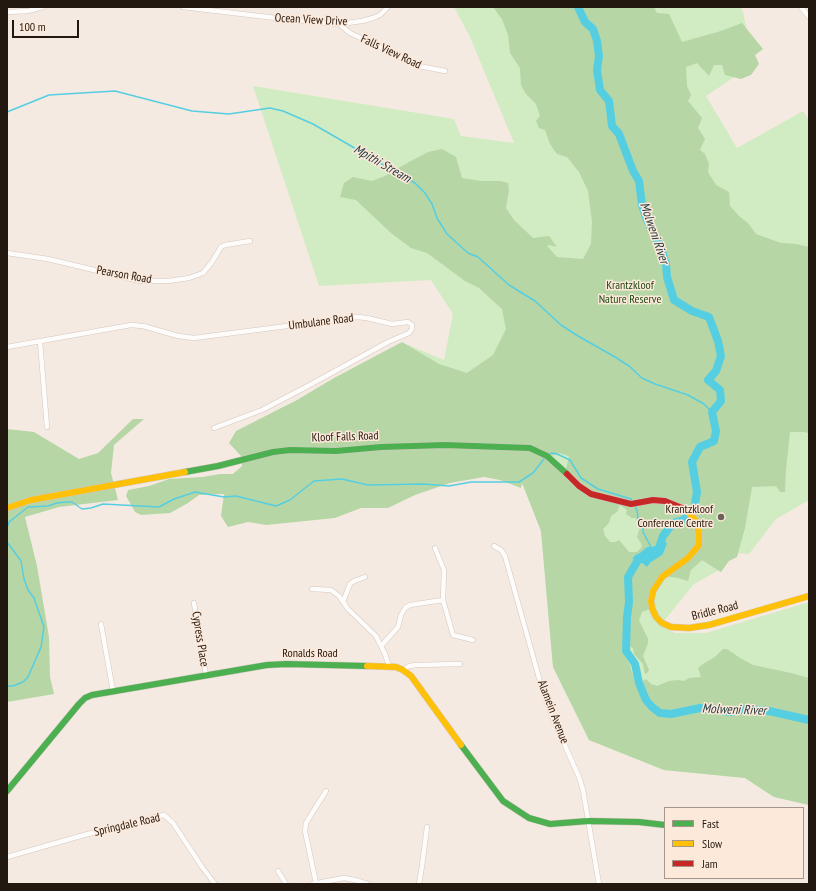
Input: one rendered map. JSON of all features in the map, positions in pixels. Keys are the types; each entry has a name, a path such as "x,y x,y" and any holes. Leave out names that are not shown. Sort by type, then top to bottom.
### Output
{"main road":[{"name":"Kloof Falls Road","path":"7,508 36,499 218,466 281,451 336,451 377,447 445,445 530,448 554,461 579,486 591,494 620,503 653,500 671,502"},
{"name":"Bridle Road","path":"671,502 688,512 696,521 699,534 699,545 688,558 662,577 653,591 652,608 656,617 662,623 671,627 689,628 709,625 809,596"},
{"name":"Ronalds Road","path":"7,791 85,698 92,695 267,665 389,666 403,670 411,676 486,780 503,801 529,818 550,824 588,821 639,822 664,825"}],"street":[{"path":"7,12 28,11 43,7"},
{"name":"Ocean View Drive","path":"183,7 339,24 373,18 380,15 388,7"},
{"path":"801,7 809,17"},
{"name":"Falls View Road","path":"339,24 350,33 419,66 445,71"},
{"name":"Pearson Road","path":"7,253 48,259 140,281 168,281 189,278 203,273 212,262 220,247 250,241"},
{"name":"Umbulane Road","path":"7,347 131,325 143,326 178,336 194,338 357,317 392,324 408,322 412,325 409,333 388,342 262,410 214,428"},
{"path":"40,341 48,427"},
{"name":"Alamein Avenue","path":"494,546 501,550 509,566 541,685 553,719 579,777 583,790 598,884"},
{"path":"435,548 444,570 443,600 453,635 473,640"},
{"path":"343,602 350,584 365,577"},
{"path":"312,589 332,590 335,592 348,610 369,629 381,646 389,666"},
{"path":"381,646 398,627 400,614 410,605 443,600"},
{"name":"Cypress Place","path":"194,603 206,675"},
{"path":"100,624 113,691"},
{"path":"403,670 409,666 416,665 460,664"},
{"path":"326,791 306,823 305,831 314,883 344,878 368,884"},
{"name":"Springdale Road","path":"7,857 84,835 164,815 173,823 215,884"},
{"path":"418,884 427,827"},
{"path":"278,871 286,884"}],"green space":[{"name":"Krantzkloof Nature Reserve","path":"454,7 741,7 754,64 706,96 737,148 803,111 809,120 809,500 776,519 749,554 738,553 728,559 719,570 694,584 660,626 675,633 706,633 809,602 809,805 774,797 745,778 664,770 589,740 553,667 541,531 521,480 406,344 444,360 453,314 431,280 319,286 253,86 454,119 461,136 514,143 470,37"},
{"name":"Krantzkloof Nature Reserve","path":"493,7 654,7 657,13 669,14 682,42 721,31 742,23 763,49 755,55 759,64 751,75 741,79 725,75 722,65 714,65 709,76 697,63 686,67 687,86 691,95 688,101 702,118 698,128 705,139 700,150 705,154 709,164 708,172 716,185 729,192 730,206 748,223 756,234 781,243 809,247 809,433 790,432 785,492 780,492 776,486 752,487 745,528 737,557 729,561 721,572 702,560 691,570 688,581 663,576 655,588 652,608 642,612 639,620 648,639 643,656 649,670 647,673 645,674 643,664 634,654 633,648 628,646 622,652 630,665 636,686 646,679 651,684 657,686 669,681 684,681 689,678 701,677 698,668 715,657 723,649 727,649 753,665 809,678 809,805 774,797 745,778 664,770 589,740 553,667 541,531 522,483 521,488 500,480 484,477 450,483 415,495 388,508 361,508 335,518 266,525 248,522 228,527 221,516 224,494 199,495 170,513 141,515 135,512 126,496 128,490 149,486 169,479 233,474 242,466 241,456 229,443 236,431 297,400 334,378 402,342 439,364 467,373 493,355 506,329 502,309 479,288 465,281 427,253 411,248 391,233 356,200 340,197 344,183 353,177 372,181 385,176 428,152 442,149 456,157 462,178 508,183 509,190 506,208 514,220 533,238 549,236 557,247 547,246 557,257 583,259 591,244 592,221 588,191 579,172 567,157 557,154 550,144 545,130 539,128 536,121 540,116 536,104 526,94 521,85 520,68 510,53 508,35 502,19","holes":["559,453 569,456 566,470 551,456","620,505 627,510 626,514 632,518 635,518 639,523 640,527 637,537 642,547 637,552 629,552 619,540 616,542 610,542 605,536 603,529 609,523 611,516 617,512","661,543 666,547 664,552 647,567 638,560 632,559 635,555 640,554 647,547 657,546"]},
{"path":"133,419 144,419 114,445 111,473 118,500 59,507 25,517 37,566 49,637 50,677 54,694 7,702 7,429 34,432 79,459 98,453"}],"water":[{"path":"665,542 667,543 662,555 651,562 647,567 638,560 632,559 635,555 647,547 657,546"}],"waterway":[{"name":"Molweni River","path":"578,7 585,22 593,29 597,41 599,56 597,70 600,90 609,101 612,126 619,134 633,171 639,181 642,205 647,220 661,248 666,264 667,277 674,300 692,311 709,317 718,341 721,356 716,371 708,380 720,390 721,401 712,412 716,431 714,441 700,447 692,462 697,492 694,510 683,520 673,523 663,536 659,548 652,554 638,560 628,577 629,602 626,651 635,664 639,683 646,700 660,713 671,714 700,708 731,712 744,709 769,711 809,720"},
{"name":"Mpithi Stream","path":"7,112 49,95 115,91 192,111 229,114 270,108 283,111 313,124 415,183 425,193 432,204 437,218 447,234 468,253 478,257 509,285 535,301 561,325 629,366 642,378 688,395 704,404 712,412"},
{"path":"548,455 552,453 557,454 570,460 581,478 598,489 631,499 632,501"},
{"path":"7,528 9,522 28,507 48,506 66,502 72,502 82,509 103,504 159,507 174,499 195,492 224,497 236,496 276,506 290,500 314,481 342,479 368,485 423,484 449,486 471,482 519,482 533,473 544,459"},
{"path":"634,505 637,510 638,518 643,523 643,532 651,547"},
{"path":"7,542 21,561 24,579 28,590 34,598 44,627 41,647 28,677 23,682 13,686 7,686"}],"traffic: fast":[{"path":"185,472 218,466 273,452 290,450 336,451 381,447 445,445 530,448 547,456 567,474"},
{"path":"7,791 79,704 85,698 92,695 267,665 367,666"},
{"path":"461,745 503,801 529,818 550,824 588,821 639,822 664,825"}],"traffic: slow":[{"path":"7,508 31,500 185,472"},
{"path":"682,508 696,521 699,534 699,545 688,558 662,577 653,591 651,601 652,608 656,617 662,623 671,627 689,628 709,625 809,596"},
{"path":"367,666 396,667 411,676 461,745"}],"traffic: jam":[{"path":"567,474 579,486 591,494 631,504 653,500 665,501 682,508"}],"place":[{"name":"Krantzkloof Conference Centre","path":"721,517"}]}
